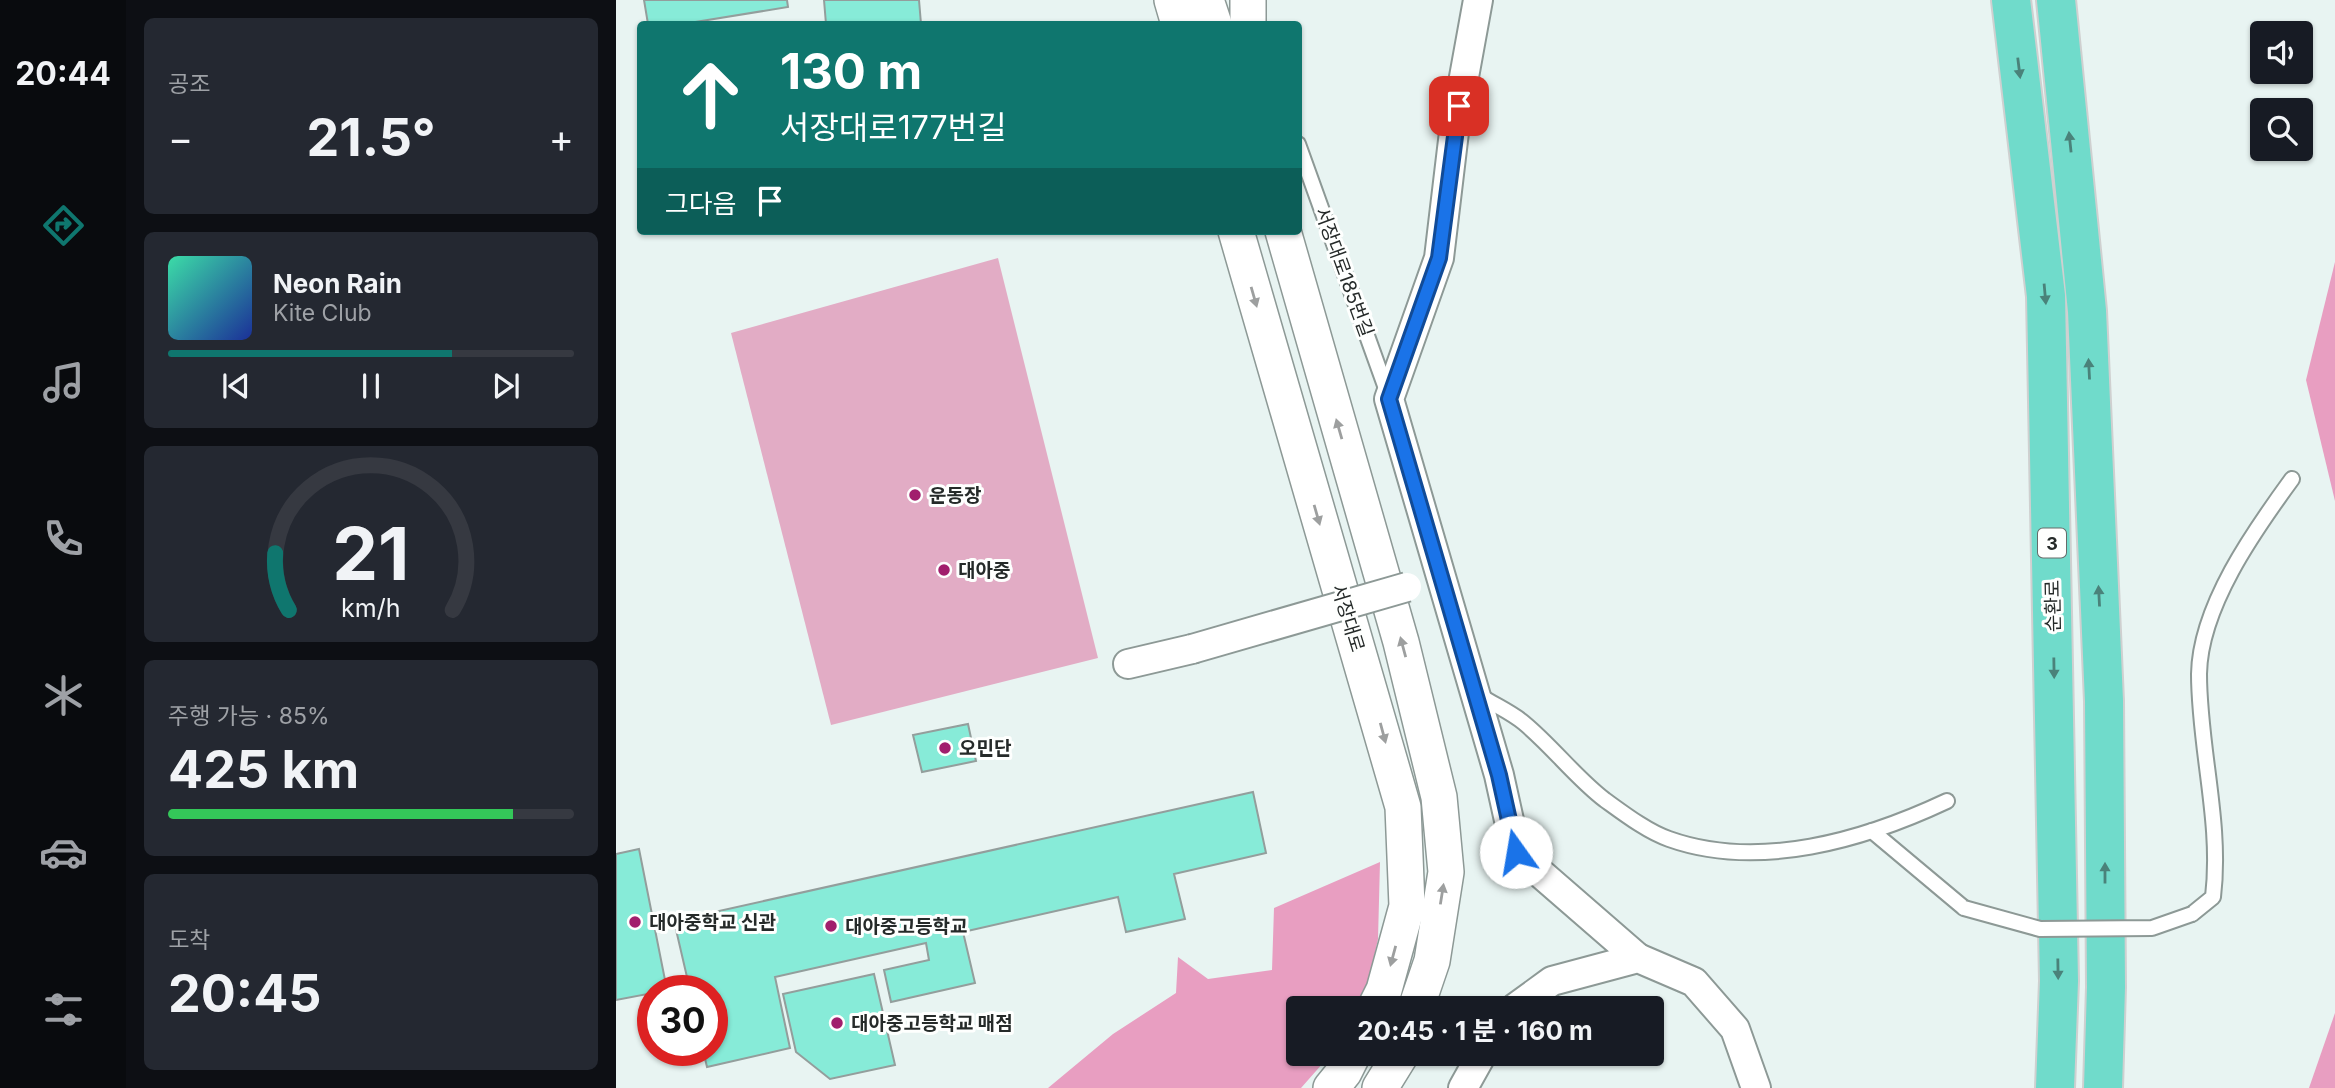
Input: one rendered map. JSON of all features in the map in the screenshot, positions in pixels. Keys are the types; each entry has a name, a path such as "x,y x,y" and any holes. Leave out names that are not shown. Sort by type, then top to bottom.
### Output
{"highway":[{"name":"순환로","path":"2011,0 2046,296 2059,981 2055,1088"},
{"path":"2056,0 2087,311 2103,687 2106,987 2103,1088"}],"street":[{"path":"1248,0 1248,21"},
{"path":"1389,399 1439,258 1454,132 1478,0"},
{"path":"1180,9 1207,21"},
{"name":"서장대로","path":"1237,235 1403,807 1407,906 1381,996"},
{"path":"1284,235 1401,642 1439,797 1446,872 1432,961 1420,996"},
{"name":"서장대로185번길","path":"1389,399 1438,574 1499,775 1516,852 1638,958 1694,982 1735,1029 1756,1088"},
{"path":"1128,664 1192,649 1407,587 1438,574"},
{"path":"1531,996 1552,981 1638,958"},
{"path":"1331,1088 1347,1066"},
{"path":"1380,1088 1394,1066"},
{"path":"1463,1088 1475,1066"}],"lane":[{"name":"서장대로185번길","path":"1302,155 1389,399"},
{"path":"1872,831 1964,908 2040,929 2152,928 2192,914 2213,897 2217,861 2199,673 2210,616 2260,523 2292,479"},
{"path":"1474,692 1523,722 1604,800 1667,839 1731,852 1783,849 1849,839 1904,821 1947,801"}],"shaded area":[{"name":"운동장","path":"998,258 1098,658 831,725 731,333"},
{"path":"2335,262 2335,501 2306,380"},
{"path":"1380,862 1378,939 1365,996 1286,996 1286,1066 1320,1066 1301,1088 1048,1088 1113,1034 1176,993 1178,957 1208,979 1272,970 1274,908"},
{"path":"2335,1013 2335,1088 2309,1088"}],"building":[{"path":"644,0 787,0 788,7 702,21 648,21"},
{"path":"824,0 919,0 921,21 826,21"},
{"name":"오민단","path":"968,724 976,761 922,772 913,735"},
{"name":"대아중고등학교","path":"1253,792 1266,853 1174,874 1185,919 1126,932 1118,897 963,932 975,983 891,1002 884,970 929,960 926,943 775,977 790,1048 728,1062 728,975 687,975 674,921"},
{"name":"대아중학교 신관","path":"639,849 664,975 637,975 637,996 616,1000 616,854"},
{"name":"대아중고등학교 매점","path":"874,974 895,1065 830,1079 796,1052 783,994"}],"place":[{"name":"운동장","path":"915,495"},
{"name":"대아중","path":"944,570"},
{"name":"오민단","path":"945,748"},
{"name":"대아중학교 신관","path":"635,922"},
{"name":"대아중고등학교","path":"831,926"},
{"name":"대아중고등학교 매점","path":"837,1023"}],"route":[{"path":"1459,106 1439,258 1389,399 1438,574 1499,775 1516,852"}]}
